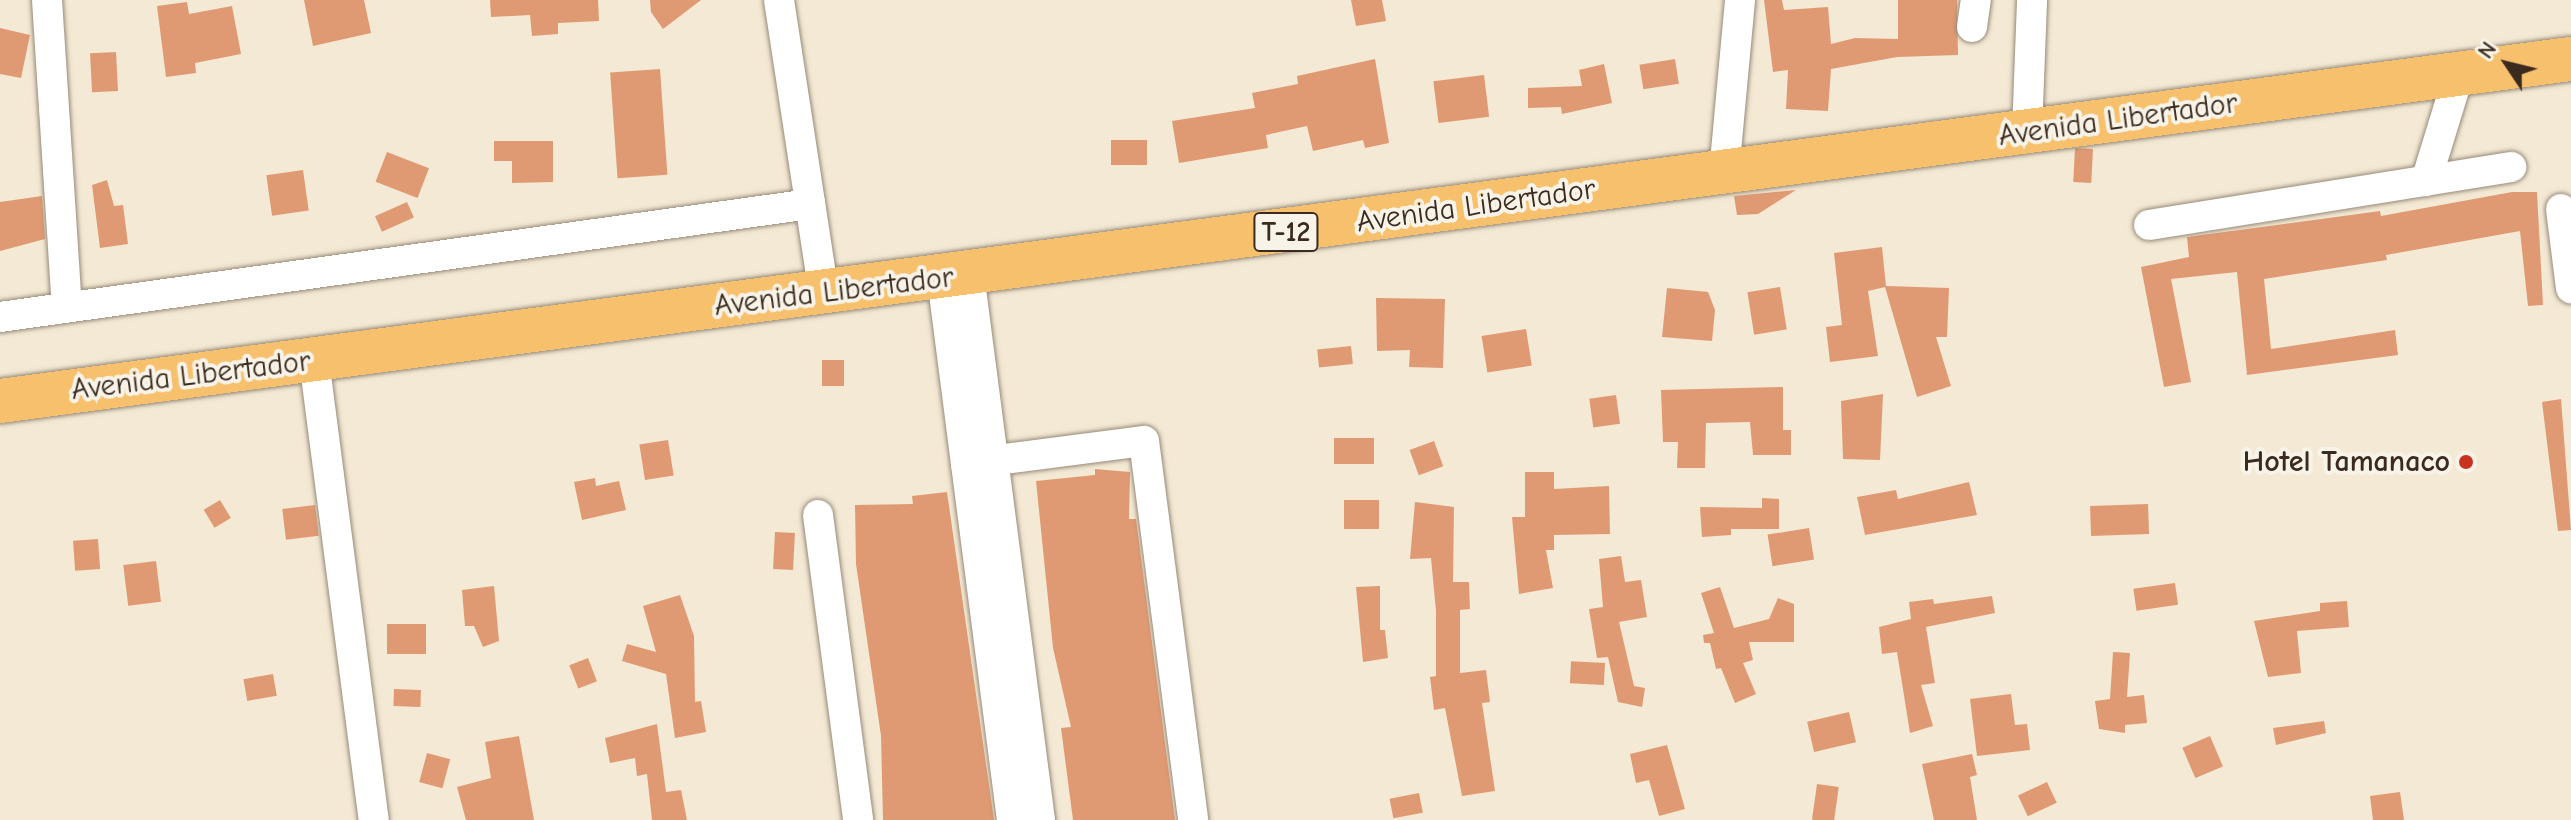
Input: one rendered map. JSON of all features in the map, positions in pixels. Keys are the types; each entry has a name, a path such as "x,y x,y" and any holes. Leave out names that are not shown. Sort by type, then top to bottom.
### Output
{"highway":[{"name":"Avenida Libertador","path":"0,401 2571,59"}],"street":[{"path":"47,0 67,307"},
{"path":"779,0 824,293"},
{"path":"1724,173 1740,0"},
{"path":"2027,132 2032,0"},
{"path":"2426,181 2459,74"},
{"path":"2149,225 2511,167"},
{"path":"0,317 810,204"},
{"path":"2561,209 2571,285"},
{"path":"956,276 980,463 1012,820"},
{"path":"314,360 374,820"},
{"path":"980,463 1144,441 1193,820"},
{"path":"980,463 1040,820"},
{"path":"818,515 858,820"}],"building":[{"path":"304,0 364,0 371,33 313,46"},
{"path":"490,0 598,0 599,21 558,23 558,34 532,36 530,15 491,17"},
{"path":"650,0 701,0 663,29 651,12"},
{"path":"1351,0 1382,0 1386,21 1356,26"},
{"path":"1764,0 1782,0 1784,10 1828,7 1831,44 1855,38 1898,39 1898,0 1957,0 1958,55 1897,57 1831,69 1828,111 1786,109 1788,70 1773,72"},
{"path":"187,2 189,14 232,6 241,54 195,63 196,73 166,77 157,6"},
{"path":"0,28 30,35 21,78 0,74"},
{"path":"116,52 118,91 92,92 90,53"},
{"path":"1375,59 1389,143 1365,148 1363,140 1313,151 1307,126 1266,135 1268,148 1179,163 1172,121 1255,108 1252,93 1298,84 1297,76"},
{"path":"1675,59 1679,84 1643,89 1639,65"},
{"path":"1604,64 1612,103 1562,114 1561,107 1528,108 1528,88 1582,86 1579,70"},
{"path":"660,69 667,175 618,178 610,72"},
{"path":"1484,75 1489,117 1438,123 1433,81"},
{"path":"1111,140 1147,140 1147,165 1111,165"},
{"path":"494,141 553,141 553,182 512,183 512,161 494,161"},
{"path":"2075,148 2093,149 2091,183 2073,182"},
{"path":"387,152 429,168 418,198 376,182"},
{"path":"303,170 309,211 272,216 266,175"},
{"path":"107,180 114,206 123,205 128,244 100,248 92,185"},
{"path":"1796,190 1758,214 1737,215 1734,196"},
{"path":"2512,192 2537,192 2543,305 2528,306 2520,231 2386,255 2387,260 2264,279 2271,349 2395,330 2398,355 2247,375 2237,272 2171,279 2191,382 2164,387 2141,267 2189,257 2187,237 2380,211 2381,216"},
{"path":"42,196 45,239 0,251 0,202"},
{"path":"407,202 414,218 382,232 375,216"},
{"path":"1882,247 1886,286 1949,288 1947,337 1936,337 1951,386 1917,397 1885,287 1868,291 1878,356 1830,362 1826,327 1842,325 1834,253"},
{"path":"1780,287 1787,329 1754,335 1747,292"},
{"path":"1667,288 1708,292 1715,310 1712,341 1662,337"},
{"path":"1376,298 1445,299 1443,368 1409,367 1410,350 1377,351"},
{"path":"1526,329 1532,366 1487,373 1482,336"},
{"path":"1351,346 1353,364 1319,367 1317,350"},
{"path":"822,360 844,360 844,386 822,386"},
{"path":"1783,387 1783,430 1791,430 1791,455 1753,455 1750,422 1706,423 1705,468 1677,468 1678,442 1663,442 1661,390"},
{"path":"1883,394 1880,460 1843,459 1841,401"},
{"path":"1616,395 1620,424 1593,427 1589,399"},
{"path":"2561,399 2571,530 2558,531 2542,402"},
{"path":"1334,438 1374,438 1374,464 1334,464"},
{"path":"668,440 674,476 645,480 639,445"},
{"path":"1434,441 1443,466 1419,475 1410,450"},
{"path":"1095,469 1130,472 1129,519 1136,519 1175,820 1073,820 1061,728 1071,727 1053,648 1036,481 1095,475"},
{"path":"1525,472 1554,472 1554,489 1609,486 1610,534 1554,535 1554,550 1546,550 1553,588 1519,594 1512,517 1525,517"},
{"path":"595,478 596,486 619,481 626,510 582,520 574,482"},
{"path":"1969,482 1977,515 1865,535 1857,497 1896,490 1898,499"},
{"path":"947,492 994,820 883,820 881,736 856,564 855,505 913,504 912,496"},
{"path":"1762,498 1779,499 1779,529 1731,529 1731,535 1702,537 1700,507 1762,508"},
{"path":"220,500 231,518 215,528 204,510"},
{"path":"1344,500 1379,500 1379,529 1344,529"},
{"path":"1415,502 1454,507 1453,582 1469,582 1470,609 1460,610 1460,673 1486,670 1490,702 1482,703 1495,791 1462,796 1445,708 1434,710 1430,677 1436,676 1436,611 1431,558 1410,559"},
{"path":"2148,504 2149,534 2091,536 2090,506"},
{"path":"315,505 319,536 286,540 282,509"},
{"path":"1809,528 1814,560 1773,566 1768,535"},
{"path":"775,532 795,533 793,570 773,569"},
{"path":"98,539 100,569 75,571 73,541"},
{"path":"1621,556 1625,582 1641,580 1647,617 1619,622 1634,686 1645,688 1642,707 1618,702 1608,657 1597,658 1589,609 1603,607 1599,559"},
{"path":"156,561 161,602 128,606 123,565"},
{"path":"2175,583 2178,605 2136,611 2133,589"},
{"path":"494,586 499,641 483,647 474,626 465,626 462,590"},
{"path":"1380,586 1380,630 1385,630 1388,658 1363,662 1356,587"},
{"path":"1720,587 1734,628 1769,619 1778,598 1794,604 1794,642 1749,642 1753,660 1743,663 1756,694 1735,703 1721,668 1716,669 1710,643 1704,643 1703,635 1714,633 1701,593"},
{"path":"680,595 694,636 695,702 701,701 706,732 675,738 666,674 622,661 627,644 656,652 643,606"},
{"path":"1992,596 1995,613 1926,627 1935,683 1921,685 1933,726 1910,733 1897,652 1882,654 1879,627 1911,619 1909,602 1933,599 1934,604"},
{"path":"2347,601 2349,627 2297,631 2301,673 2268,677 2254,621 2320,611 2320,603"},
{"path":"387,624 426,624 426,654 387,654"},
{"path":"2113,652 2130,653 2127,697 2144,695 2147,723 2125,725 2125,733 2099,729 2095,701 2110,699"},
{"path":"588,658 597,681 578,689 569,665"},
{"path":"1571,661 1605,663 1604,685 1570,683"},
{"path":"273,674 277,696 247,701 243,679"},
{"path":"394,689 421,690 420,707 393,706"},
{"path":"2011,694 2015,725 2027,724 2030,750 1977,756 1970,699"},
{"path":"1849,712 1856,742 1814,752 1807,722"},
{"path":"2324,721 2326,733 2276,745 2273,728"},
{"path":"657,724 666,792 681,790 687,820 652,820 647,774 637,776 635,758 610,763 605,738"},
{"path":"519,736 534,820 466,820 457,787 491,778 485,742"},
{"path":"2210,736 2223,766 2195,778 2182,748"},
{"path":"1667,745 1685,809 1659,816 1649,780 1636,783 1630,754"},
{"path":"427,753 450,759 442,788 419,782"},
{"path":"1972,754 1977,775 1970,777 1977,820 1934,820 1922,764"},
{"path":"2047,782 2057,803 2028,816 2018,796"},
{"path":"1817,784 1839,787 1834,820 1812,820"},
{"path":"2400,792 2404,820 2373,820 2370,796"},
{"path":"1419,793 1423,813 1393,818 1390,799"}],"place":[{"name":"Hotel Tamanaco","path":"2466,462"}]}
